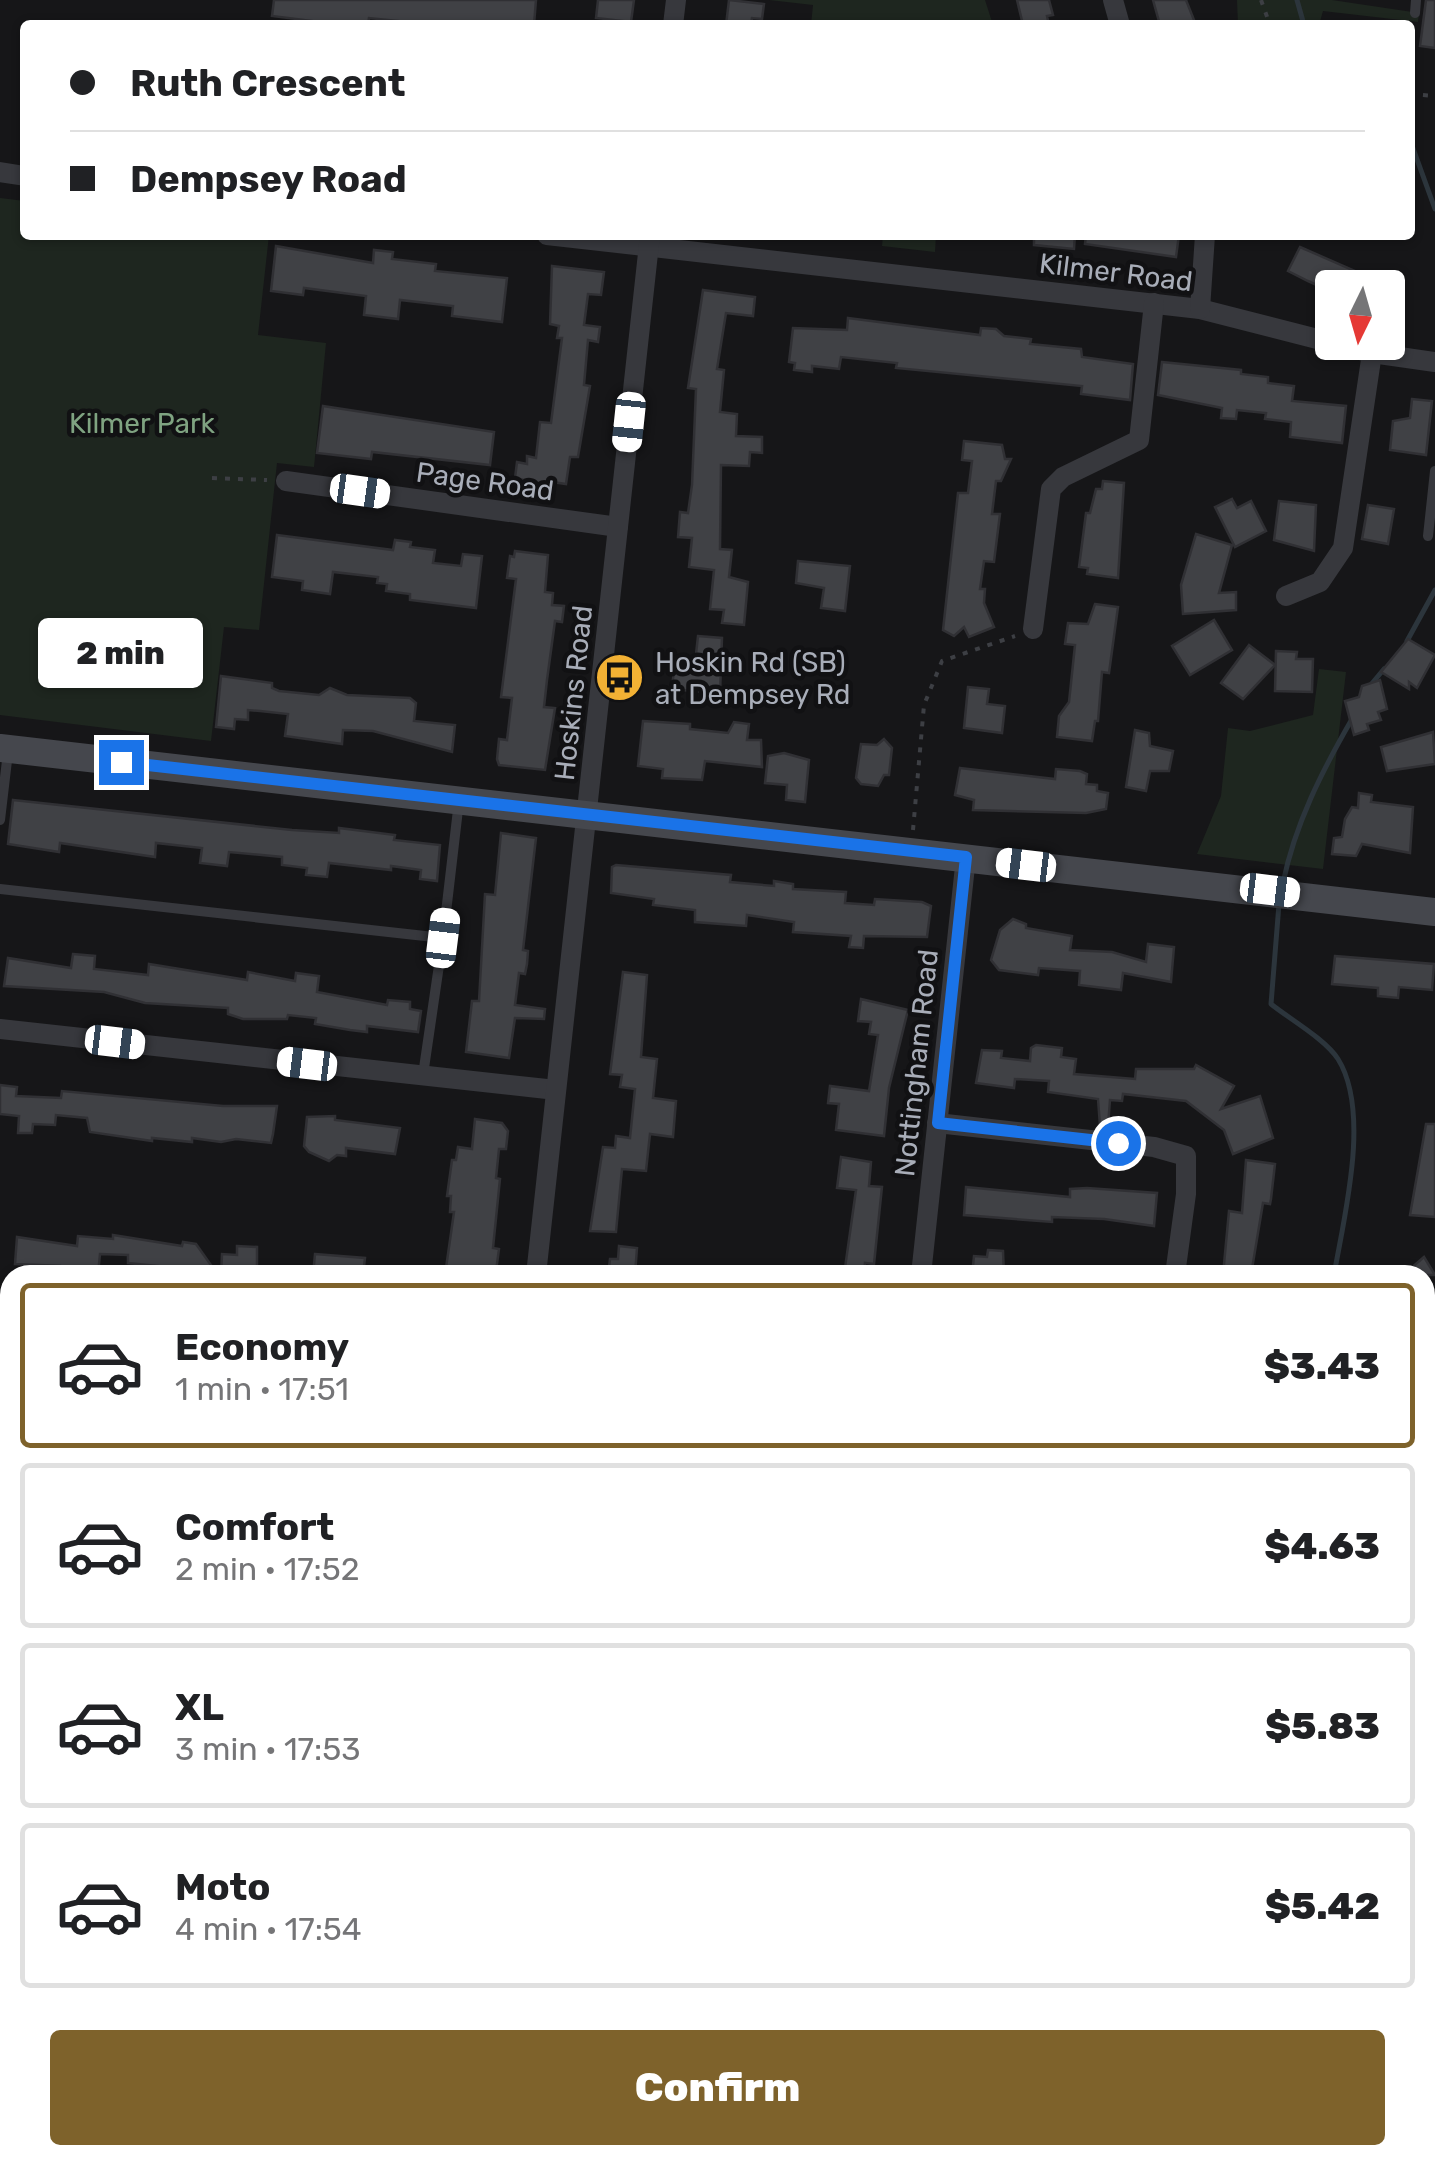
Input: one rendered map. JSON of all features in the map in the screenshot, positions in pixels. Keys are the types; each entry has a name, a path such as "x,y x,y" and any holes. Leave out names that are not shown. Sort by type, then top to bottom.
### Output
{"street":[{"path":"1200,309 1205,240"},
{"name":"Kilmer Road","path":"649,241 1200,309 1315,338"},
{"name":"Hoskins Road","path":"537,1265 649,241"},
{"path":"1034,629 1051,489 1064,477 1140,440 1154,303"},
{"name":"Kilmer Road","path":"1405,358 1435,362"},
{"path":"1286,596 1320,582 1342,548 1371,360"},
{"name":"Page Road","path":"286,481 618,527"},
{"path":"4,748 1435,912"},
{"name":"Nottingham Road","path":"922,1265 966,857"},
{"path":"0,1028 556,1090"},
{"path":"938,1123 1154,1147 1186,1156 1186,1194 1176,1265"}],"lane":[{"path":"1414,13 1416,0"},
{"path":"1428,536 1435,471"},
{"path":"0,820 4,748"},
{"path":"422,1078 459,800"},
{"path":"0,889 443,938"}],"path":[{"path":"212,478 286,481"},
{"path":"911,850 924,705 942,662 1034,629"}],"green space":[{"path":"769,0 985,0 991,20 812,20 813,5"},
{"path":"1237,0 1332,0 1419,13 1418,22 1323,11 1320,20 1238,20"},
{"name":"Kilmer Park","path":"0,198 20,200 20,240 268,240 258,335 326,343 314,467 277,463 259,630 224,627 211,741 0,715"},
{"path":"883,240 936,240 935,252 882,246"},
{"path":"1319,669 1346,672 1323,869 1197,854 1221,796 1228,728 1250,731 1313,715"}],"building":[{"path":"274,0 536,0 534,20 304,20 272,16"},
{"path":"598,0 634,0 631,20 596,18"},
{"path":"729,0 764,4 762,19 727,20"},
{"path":"1017,0 1049,0 1053,15 1047,16 1048,20 1022,20"},
{"path":"1153,0 1186,0 1194,20 1159,20"},
{"path":"1426,0 1435,0 1435,48 1420,46"},
{"path":"1034,240 1075,240 1074,249 1034,245"},
{"path":"1085,240 1178,240 1176,257 1085,244"},
{"path":"276,246 373,263 374,250 393,252 392,259 436,264 435,271 507,278 502,322 452,316 453,306 400,300 398,319 364,315 366,296 304,288 303,295 271,291"},
{"path":"1300,247 1353,270 1315,270 1315,284 1288,271"},
{"path":"552,266 604,272 601,295 588,294 584,325 600,327 598,342 588,340 584,385 590,386 578,457 570,457 566,484 552,482 551,486 515,478 517,462 527,464 527,456 536,458 540,422 551,423 562,338 557,338 559,326 550,324"},
{"path":"703,290 755,297 753,316 726,313 717,369 724,370 720,412 737,414 736,436 762,437 762,453 750,452 749,466 721,465 720,549 732,550 729,577 748,582 744,625 722,623 724,610 710,609 714,570 689,567 692,538 678,537 680,512 688,513 692,485 696,389 688,388"},
{"path":"848,318 980,335 981,328 996,329 1004,336 1031,339 1030,344 1081,349 1082,357 1133,364 1130,400 1081,394 1082,386 896,368 897,363 841,357 839,369 812,366 812,372 794,370 795,363 789,362 793,328 847,330"},
{"path":"1162,362 1241,370 1241,374 1268,377 1268,383 1294,386 1292,401 1346,406 1342,443 1290,437 1291,422 1265,419 1266,413 1237,410 1236,419 1221,418 1222,408 1158,395"},
{"path":"1412,399 1432,401 1426,455 1390,450 1393,421 1410,418"},
{"path":"323,406 494,432 490,465 372,452 371,459 317,453"},
{"path":"964,441 1002,445 1005,459 1011,459 1001,481 996,481 992,514 1000,514 994,562 984,561 980,589 985,589 984,603 994,627 969,637 964,627 954,636 943,630 958,493 968,493 972,461 962,460"},
{"path":"1103,481 1124,483 1118,578 1087,574 1088,568 1079,567 1086,513 1090,513 1096,489 1102,489"},
{"path":"1232,499 1237,508 1251,501 1266,531 1235,547 1215,507"},
{"path":"1279,501 1316,505 1314,551 1274,540"},
{"path":"1368,505 1394,509 1388,544 1362,539"},
{"path":"1196,534 1232,545 1219,593 1236,592 1236,610 1183,614 1181,585"},
{"path":"277,535 393,550 395,540 411,542 410,547 435,550 433,563 461,566 463,554 482,556 476,608 410,600 410,594 386,591 387,584 377,583 378,577 333,572 330,594 302,590 303,581 272,577"},
{"path":"515,551 548,555 545,592 553,593 552,605 564,606 562,622 555,621 547,680 544,707 555,708 545,770 499,765 497,759 499,739 507,740 512,698 501,697 516,579 507,578 510,556 514,557"},
{"path":"798,561 850,566 845,611 821,608 824,588 796,583"},
{"path":"1095,604 1118,607 1109,673 1102,672 1098,721 1092,741 1057,737 1059,716 1069,702 1075,645 1065,644 1068,623 1088,624"},
{"path":"1214,620 1232,650 1190,675 1172,646"},
{"path":"698,636 722,638 720,694 672,689 674,669 690,670 690,663 695,663"},
{"path":"1408,639 1435,655 1417,688 1409,682 1409,689 1381,672"},
{"path":"1249,645 1275,665 1243,699 1221,683"},
{"path":"1276,651 1297,652 1296,659 1313,659 1312,692 1275,691"},
{"path":"221,676 272,683 272,688 279,691 319,695 330,688 347,695 410,698 416,703 414,721 455,725 452,752 373,731 343,730 342,744 285,736 288,714 260,711 248,710 248,720 235,719 234,729 216,727"},
{"path":"1380,680 1387,709 1378,712 1381,720 1367,724 1369,730 1354,735 1345,701 1359,697 1362,686"},
{"path":"968,687 989,689 987,704 1005,706 1002,733 964,728"},
{"path":"643,721 690,724 690,729 728,733 734,722 749,724 747,740 761,740 762,767 705,761 702,780 662,778 663,769 638,766"},
{"path":"1135,730 1149,733 1150,746 1173,751 1169,771 1150,771 1146,791 1126,787"},
{"path":"1433,732 1435,764 1387,771 1381,747"},
{"path":"884,739 892,748 889,775 884,775 878,786 861,784 856,778 861,744 877,745"},
{"path":"784,753 809,760 805,802 786,800 787,785 765,783 768,756"},
{"path":"960,768 1055,779 1056,769 1080,771 1087,774 1086,784 1097,785 1097,791 1108,793 1106,809 1086,813 973,810 974,800 955,795"},
{"path":"1359,793 1372,795 1371,802 1413,807 1410,853 1362,844 1356,856 1332,854 1334,838 1342,837 1345,819 1352,807 1358,808"},
{"path":"13,800 292,830 339,833 339,828 395,835 394,840 440,845 437,881 420,879 421,870 329,863 327,877 306,875 307,868 282,865 282,857 229,852 227,866 200,863 202,848 156,843 155,857 60,843 59,852 8,844"},
{"path":"501,833 536,838 523,950 528,951 527,964 525,974 519,973 515,1005 545,1009 544,1019 515,1018 509,1058 466,1052 472,1001 479,1001 485,894 495,895"},
{"path":"612,867 731,875 730,882 774,886 774,881 793,884 793,889 846,892 845,903 874,905 875,899 922,902 931,906 927,937 864,936 863,948 849,947 851,936 793,932 794,922 747,915 746,926 695,922 695,910 653,905 654,899 611,893"},
{"path":"1013,919 1026,924 1026,928 1072,936 1070,950 1112,952 1146,962 1148,944 1174,947 1171,982 1123,973 1121,990 1079,985 1080,971 1039,968 1038,975 999,970 991,960 1000,930"},
{"path":"73,954 95,956 94,969 148,975 149,964 247,980 248,972 295,981 296,973 319,976 317,992 387,1005 388,1000 410,1002 410,1009 421,1011 418,1032 367,1026 367,1032 350,1030 315,1024 316,1018 288,1015 287,1019 243,1019 228,1014 228,1008 145,1003 104,992 4,986 8,958 71,968"},
{"path":"1335,956 1434,964 1432,990 1399,987 1398,998 1378,996 1378,988 1332,984"},
{"path":"623,972 647,975 641,1057 657,1059 653,1098 676,1101 673,1137 650,1134 646,1171 622,1169 616,1232 590,1231 603,1147 615,1148 616,1136 630,1138 635,1089 620,1087 622,1075 610,1074"},
{"path":"861,999 908,1010 889,1088 884,1136 836,1130 839,1104 828,1103 830,1086 869,1091 878,1035 869,1034 871,1022 858,1021"},
{"path":"1031,1048 1062,1048 1061,1057 1076,1059 1074,1074 1135,1079 1136,1069 1194,1069 1196,1065 1234,1086 1221,1109 1260,1096 1273,1138 1233,1154 1224,1130 1186,1101 1123,1094 1122,1101 1110,1100 1108,1126 1100,1126 1098,1099 1048,1092 1049,1081 1015,1079 1014,1088 976,1083 982,1050 1002,1051 1001,1058 1030,1061"},
{"path":"0,1085 17,1087 16,1096 61,1098 62,1091 223,1106 277,1106 271,1143 192,1138 192,1142 152,1141 90,1132 87,1118 56,1115 55,1125 33,1124 32,1133 18,1133 19,1116 0,1114"},
{"path":"335,1116 335,1120 400,1128 395,1154 346,1148 346,1156 337,1155 329,1161 309,1152 304,1146 307,1117"},
{"path":"475,1119 502,1123 508,1131 506,1149 499,1149 496,1178 500,1179 493,1248 499,1249 497,1265 446,1265 454,1212 450,1212 451,1196 447,1196 452,1160 456,1160 458,1147 472,1149"},
{"path":"1426,1124 1435,1124 1435,1217 1410,1215"},
{"path":"841,1157 871,1162 869,1186 882,1187 874,1264 845,1265 856,1190 837,1188"},
{"path":"1246,1160 1275,1164 1270,1204 1263,1203 1253,1265 1224,1265 1229,1211 1242,1213"},
{"path":"966,1187 1070,1197 1070,1189 1087,1188 1157,1193 1154,1226 1104,1219 1052,1217 1052,1222 964,1215"},
{"path":"113,1235 182,1246 183,1242 196,1244 211,1265 148,1265 128,1263 128,1255 100,1254 99,1265 15,1264 17,1237 77,1246 78,1236 113,1239"},
{"path":"237,1246 257,1247 257,1265 221,1265 222,1254 237,1255"},
{"path":"619,1246 637,1248 636,1265 609,1265 610,1259 618,1259"},
{"path":"988,1250 1003,1251 1004,1265 973,1265 974,1256 987,1257"},
{"path":"315,1254 365,1258 364,1265 314,1265"}],"waterway":[{"path":"1297,0 1303,20"},
{"path":"1415,154 1435,209"},
{"path":"1407,641 1435,590"},
{"path":"1369,687 1384,669"},
{"path":"1283,883 1311,798 1352,719"},
{"path":"1279,904 1271,1004 1316,1037 1338,1059 1353,1107 1352,1165 1336,1265"}],"place":[{"name":"Hoskin Rd (SB) at Dempsey Rd","path":"620,678"}],"route":[{"path":"121,762 966,857 938,1123 1118,1143"}]}
